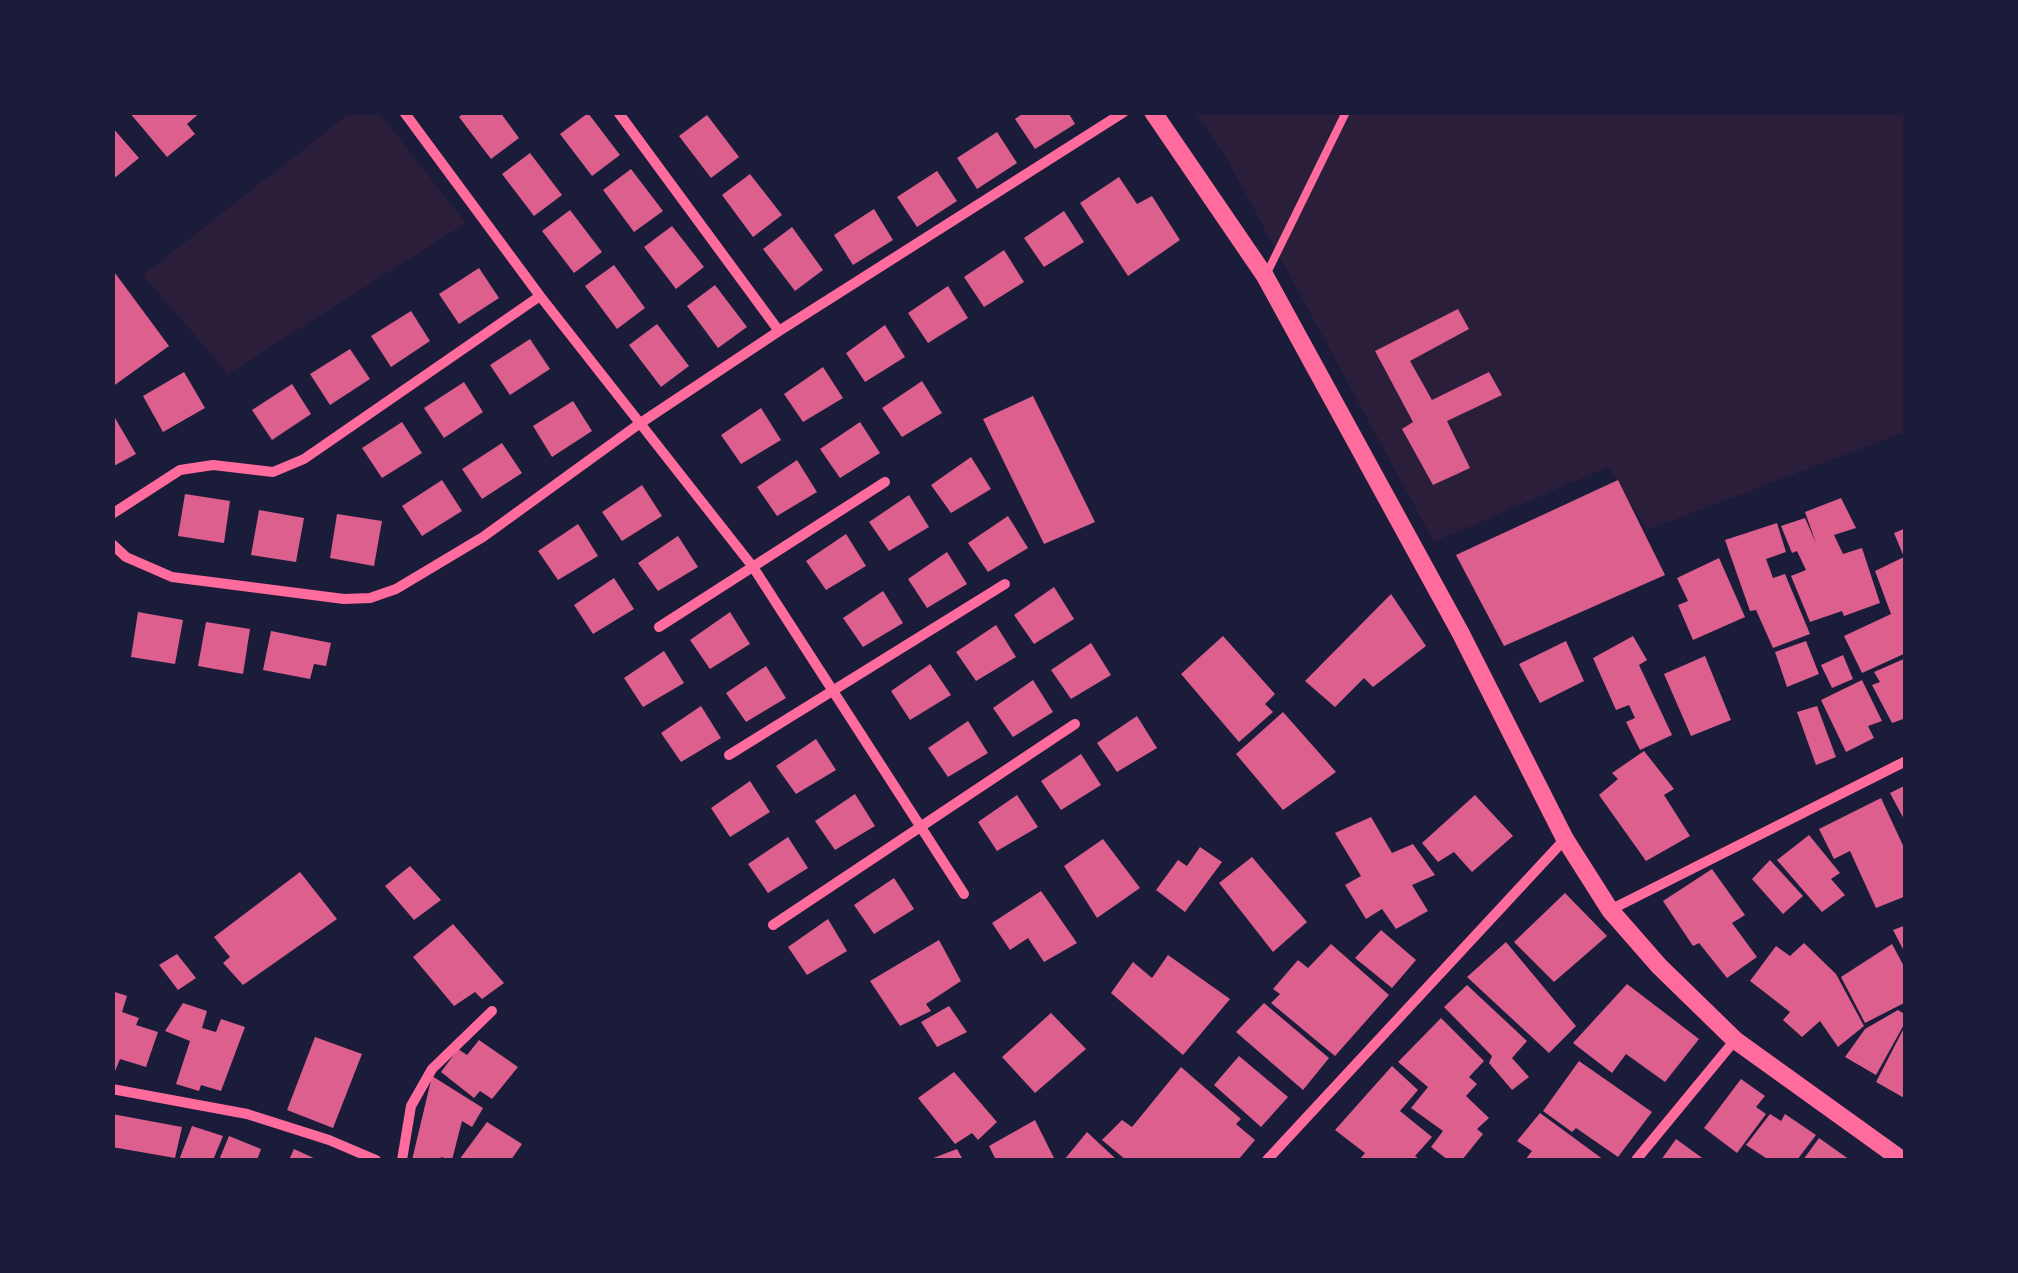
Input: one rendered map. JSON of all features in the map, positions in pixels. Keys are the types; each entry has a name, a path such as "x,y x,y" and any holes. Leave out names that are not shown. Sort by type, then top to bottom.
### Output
{"street":[{"path":"404,112 540,296 753,567 964,894"},
{"path":"618,112 779,331"},
{"path":"112,544 126,557 172,578 344,599 370,598 396,590 482,538 639,424 779,331 1124,112"},
{"path":"1153,112 1265,276 1460,632 1564,839 1610,910 1684,993 1735,1040 1902,1160"},
{"path":"112,514 180,470 214,465 273,472 304,460 540,296"},
{"path":"660,627 885,482"},
{"path":"729,755 1005,584"},
{"path":"774,924 1075,724"},
{"path":"1610,910 1906,761"},
{"path":"1267,1160 1564,839"},
{"path":"402,1160 411,1106 432,1069 492,1011"},
{"path":"1636,1160 1735,1040"},
{"path":"112,1089 247,1114 329,1140 376,1160"}],"lane":[{"path":"1265,276 1346,112"}],"shaded area":[{"path":"350,113 379,113 466,223 228,374 143,275"},
{"path":"1195,113 1905,113 1905,432 1647,530 1608,467 1434,542 1223,152"}],"building":[{"path":"129,112 201,112 187,124 195,134 167,157"},
{"path":"465,112 500,112 519,138 491,159 459,117"},
{"path":"1025,112 1068,112 1075,124 1035,149 1015,119"},
{"path":"588,113 620,155 592,176 560,134"},
{"path":"707,115 739,157 711,178 679,136"},
{"path":"112,127 139,158 112,180"},
{"path":"997,132 1017,163 977,189 957,158"},
{"path":"530,153 562,195 534,216 502,174"},
{"path":"631,169 663,211 634,232 603,190"},
{"path":"937,171 957,201 917,227 897,197"},
{"path":"750,174 782,215 753,237 722,195"},
{"path":"1119,177 1137,204 1152,196 1180,240 1128,276 1080,203"},
{"path":"874,209 893,240 853,265 834,235"},
{"path":"570,210 602,252 574,273 542,231"},
{"path":"1064,211 1084,242 1044,267 1024,238"},
{"path":"672,226 704,267 676,289 644,247"},
{"path":"792,227 823,270 795,291 763,249"},
{"path":"1004,250 1024,282 984,307 964,277"},
{"path":"614,265 645,308 617,329 585,286"},
{"path":"479,268 499,298 459,324 439,294"},
{"path":"112,269 169,346 112,387"},
{"path":"715,285 747,327 718,348 687,306"},
{"path":"948,286 968,318 928,343 908,313"},
{"path":"1458,309 1469,329 1410,361 1432,400 1489,372 1502,395 1447,421 1470,468 1433,485 1402,429 1413,422 1375,351"},
{"path":"411,311 430,341 391,367 371,336"},
{"path":"657,324 689,366 661,387 629,345"},
{"path":"885,325 905,357 865,382 846,353"},
{"path":"530,339 550,369 510,395 490,365"},
{"path":"350,349 370,379 330,405 310,374"},
{"path":"823,367 843,398 803,422 784,394"},
{"path":"184,372 205,408 163,432 143,396"},
{"path":"922,381 942,413 902,437 882,408"},
{"path":"464,382 483,412 444,438 424,408"},
{"path":"292,384 311,414 272,440 252,410"},
{"path":"1033,396 1095,522 1044,544 983,419"},
{"path":"573,401 592,431 552,457 533,426"},
{"path":"761,408 781,440 741,464 721,435"},
{"path":"115,418 136,454 112,467 112,419"},
{"path":"402,422 422,453 382,478 362,448"},
{"path":"860,422 880,453 840,478 820,449"},
{"path":"502,443 522,473 482,499 462,469"},
{"path":"971,457 991,489 951,513 931,485"},
{"path":"797,460 817,492 777,516 757,487"},
{"path":"442,480 462,511 422,536 402,506"},
{"path":"1618,480 1665,575 1504,646 1456,555"},
{"path":"642,485 662,516 622,541 602,512"},
{"path":"185,494 230,501 224,543 178,536"},
{"path":"909,495 929,527 889,551 869,522"},
{"path":"1841,498 1856,528 1834,535 1843,554 1862,548 1880,603 1844,616 1842,611 1810,622 1791,576 1806,570 1797,551 1792,553 1781,526 1805,518 1816,543 1805,512"},
{"path":"259,510 304,518 296,562 251,555"},
{"path":"337,514 382,521 374,566 330,558"},
{"path":"1008,516 1028,548 988,572 968,543"},
{"path":"1777,523 1786,552 1766,559 1773,578 1785,574 1810,634 1773,648 1756,610 1750,611 1725,540"},
{"path":"578,524 598,556 558,580 538,551"},
{"path":"1906,528 1906,653 1862,673 1844,636 1891,614 1875,571 1904,557 1894,533"},
{"path":"846,534 866,566 826,590 806,561"},
{"path":"678,536 698,567 658,591 638,563"},
{"path":"947,552 967,584 927,608 908,579"},
{"path":"1719,558 1745,617 1693,640 1678,605 1688,601 1677,578"},
{"path":"614,578 634,609 593,634 574,605"},
{"path":"1054,587 1074,619 1034,644 1014,615"},
{"path":"883,591 903,623 863,647 843,618"},
{"path":"1391,594 1426,646 1373,687 1364,678 1335,707 1305,681"},
{"path":"138,612 183,620 175,664 131,657"},
{"path":"730,612 750,644 710,669 690,640"},
{"path":"206,622 250,629 243,674 198,666"},
{"path":"996,625 1016,657 976,681 956,652"},
{"path":"271,631 331,643 326,666 314,664 310,679 263,670"},
{"path":"1223,636 1275,694 1265,704 1273,712 1239,742 1181,674"},
{"path":"1633,636 1647,660 1639,665 1672,735 1640,750 1626,722 1635,718 1629,705 1616,710 1593,658"},
{"path":"1566,641 1584,681 1540,703 1519,664"},
{"path":"1806,641 1819,674 1787,687 1775,652"},
{"path":"1091,643 1111,675 1071,699 1051,670"},
{"path":"664,651 684,683 643,707 624,678"},
{"path":"1843,655 1853,679 1832,688 1821,665"},
{"path":"1705,656 1731,720 1691,736 1664,674"},
{"path":"1906,658 1906,718 1892,723 1872,685 1880,682 1874,672"},
{"path":"930,664 951,695 910,720 891,691"},
{"path":"766,666 786,698 746,722 726,693"},
{"path":"1033,680 1053,712 1013,737 993,708"},
{"path":"1862,680 1882,721 1868,726 1874,738 1846,752 1821,700"},
{"path":"701,706 721,738 681,762 661,733"},
{"path":"1817,706 1836,757 1816,765 1797,712"},
{"path":"1283,712 1336,772 1283,810 1236,754"},
{"path":"1137,716 1157,748 1117,772 1097,743"},
{"path":"968,721 988,753 948,777 928,748"},
{"path":"816,739 836,770 796,794 776,766"},
{"path":"1644,751 1674,789 1664,795 1690,836 1646,861 1599,795 1618,779 1612,773"},
{"path":"1081,754 1101,785 1061,810 1041,781"},
{"path":"750,781 770,812 730,837 711,808"},
{"path":"1906,785 1906,823 1890,793"},
{"path":"855,794 875,826 835,850 815,821"},
{"path":"1017,795 1038,827 997,851 978,822"},
{"path":"1475,795 1513,836 1472,872 1454,852 1438,862 1422,843"},
{"path":"1881,798 1906,852 1906,896 1876,908 1850,851 1834,859 1819,829"},
{"path":"1371,817 1392,853 1413,844 1435,875 1412,885 1428,911 1396,929 1382,909 1366,919 1345,885 1361,876 1335,833"},
{"path":"1809,835 1840,873 1831,879 1845,895 1822,912 1777,860"},
{"path":"788,837 808,868 768,893 748,864"},
{"path":"1103,839 1140,888 1097,918 1064,866"},
{"path":"1200,847 1222,862 1185,912 1156,890 1178,860 1187,866"},
{"path":"1252,857 1307,922 1273,952 1219,883"},
{"path":"1770,860 1803,896 1783,914 1752,879"},
{"path":"410,866 441,900 414,920 385,886"},
{"path":"1712,869 1745,915 1732,923 1757,957 1727,978 1699,943 1693,946 1663,901"},
{"path":"300,872 337,919 243,985 223,963 230,957 214,937"},
{"path":"894,878 914,909 874,934 854,905"},
{"path":"1041,891 1077,943 1044,962 1028,938 1010,950 992,923"},
{"path":"1565,893 1607,936 1554,982 1514,942"},
{"path":"828,919 847,951 807,975 788,947"},
{"path":"453,924 504,983 482,999 475,992 454,1006 413,957"},
{"path":"1906,925 1906,955 1893,930"},
{"path":"1381,930 1416,960 1392,988 1355,958"},
{"path":"939,940 961,981 926,1004 931,1011 900,1026 870,981"},
{"path":"1506,942 1576,1026 1549,1053 1467,977"},
{"path":"1804,943 1836,974 1864,1026 1838,1047 1820,1021 1802,1037 1783,1020 1790,1012 1750,981 1776,946 1790,956"},
{"path":"1331,944 1389,995 1335,1056 1271,1003 1280,994 1273,989 1298,960 1308,968"},
{"path":"1892,944 1906,970 1906,1002 1865,1023 1841,977"},
{"path":"177,954 196,978 178,990 159,965"},
{"path":"1168,955 1230,999 1183,1055 1111,993 1133,962 1152,978"},
{"path":"1627,984 1699,1039 1665,1082 1626,1054 1612,1073 1573,1043"},
{"path":"1467,985 1527,1041 1512,1058 1529,1077 1512,1090 1489,1063 1492,1056 1444,1007"},
{"path":"112,991 127,996 122,1012 139,1018 136,1025 158,1032 146,1067 120,1059 113,1076"},
{"path":"183,1003 207,1011 202,1028 216,1032 221,1019 245,1027 221,1091 201,1085 199,1091 176,1084 190,1041 165,1031"},
{"path":"1264,1003 1329,1058 1303,1090 1236,1032"},
{"path":"949,1006 967,1032 937,1047 921,1022"},
{"path":"1898,1010 1906,1015 1906,1021 1876,1075 1845,1057 1865,1029"},
{"path":"1051,1013 1086,1049 1035,1093 1002,1057"},
{"path":"1441,1018 1484,1061 1469,1077 1477,1084 1466,1096 1489,1118 1477,1129 1483,1134 1462,1160 1448,1160 1431,1147 1443,1131 1411,1108 1428,1087 1398,1062"},
{"path":"1906,1024 1906,1099 1876,1082"},
{"path":"315,1037 362,1054 333,1128 287,1110"},
{"path":"479,1040 518,1067 492,1099 480,1091 474,1098 441,1072 458,1049 467,1055"},
{"path":"1239,1056 1288,1097 1261,1127 1214,1085"},
{"path":"1579,1061 1652,1112 1618,1157 1543,1111"},
{"path":"1392,1066 1418,1090 1400,1111 1432,1137 1415,1156 1421,1160 1359,1160 1365,1153 1335,1130"},
{"path":"1181,1067 1241,1119 1236,1124 1255,1140 1238,1160 1126,1160 1102,1140 1122,1120 1132,1127"},
{"path":"954,1072 997,1122 978,1140 972,1133 955,1144 918,1098"},
{"path":"432,1076 483,1108 472,1127 462,1121 452,1160 412,1160"},
{"path":"1741,1079 1765,1096 1756,1107 1766,1114 1737,1153 1704,1128"},
{"path":"1540,1113 1604,1160 1525,1160 1532,1151 1517,1141"},
{"path":"112,1114 182,1127 175,1158 112,1147"},
{"path":"1770,1114 1781,1121 1785,1114 1816,1135 1797,1160 1769,1160 1746,1145"},
{"path":"1035,1120 1055,1160 996,1160 989,1146"},
{"path":"487,1122 522,1144 511,1160 459,1160"},
{"path":"192,1126 223,1136 213,1160 179,1160"},
{"path":"1087,1132 1117,1160 1064,1160"},
{"path":"229,1136 261,1149 257,1160 219,1160"},
{"path":"1819,1138 1850,1160 1803,1160"},
{"path":"1676,1139 1705,1160 1661,1160"},
{"path":"294,1149 318,1160 289,1160"},
{"path":"957,1149 963,1160 928,1160"}]}
